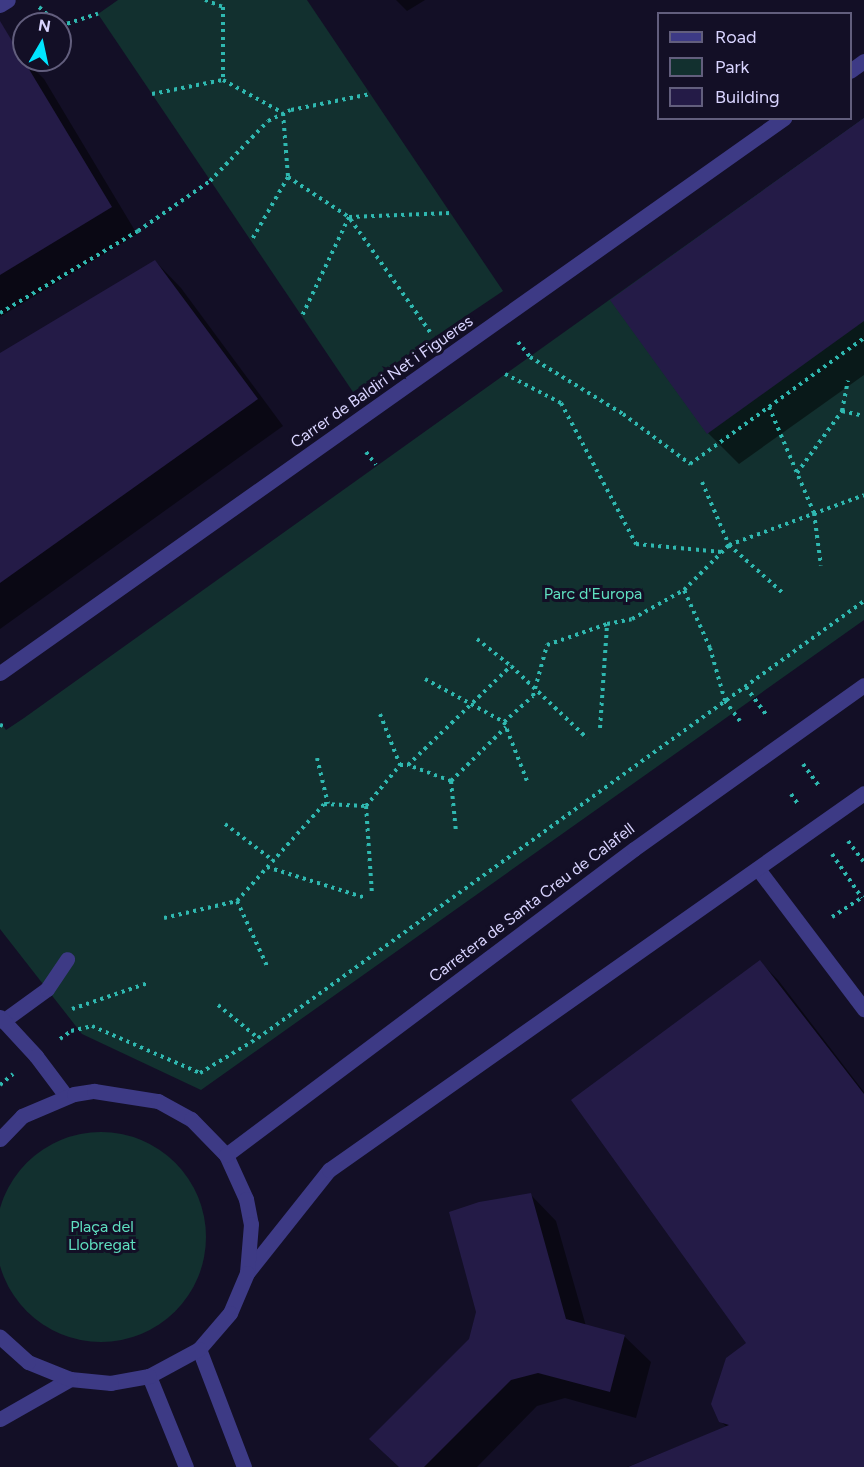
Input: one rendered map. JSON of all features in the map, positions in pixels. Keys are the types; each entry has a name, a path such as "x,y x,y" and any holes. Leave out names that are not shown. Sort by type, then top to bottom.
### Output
{"street":[{"path":"0,5 9,0"},
{"name":"Carrer de Baldiri Net i Figueres","path":"0,673 781,120"},
{"name":"Carretera de Santa Creu de Calafell","path":"226,1155 634,849 864,685"},
{"path":"0,1337 28,1362 70,1379 111,1383 149,1376 199,1349 230,1313 247,1273 329,1170 864,793"},
{"path":"758,869 864,1009"},
{"path":"66,1096 36,1056 2,1019 47,989 67,959"},
{"path":"0,1139 22,1116 66,1096 94,1091 158,1101 191,1119 226,1155 246,1199 251,1224 247,1273"},
{"path":"199,1349 244,1467"},
{"path":"149,1376 186,1467"},
{"path":"0,1419 70,1379"}],"path":[{"path":"32,0 45,12"},
{"path":"206,0 223,8 223,80"},
{"path":"72,21 98,14"},
{"path":"152,94 223,80 283,114"},
{"path":"0,313 138,231 210,181 268,121 283,114 370,94"},
{"path":"251,241 288,177 283,114"},
{"path":"288,177 348,217 434,337"},
{"path":"348,217 451,213"},
{"path":"302,316 348,217"},
{"path":"501,320 530,357 623,414 690,464 864,338"},
{"path":"504,374 561,402 636,544 723,552"},
{"path":"797,473 842,411 848,381"},
{"path":"769,407 814,513 821,566"},
{"path":"842,411 864,416"},
{"path":"702,482 729,545 784,594"},
{"path":"456,832 451,781 533,696 547,645 607,624 632,619 684,590 729,545 864,495"},
{"path":"684,590 710,648 725,701 740,721"},
{"path":"0,1085 71,1031 92,1026 200,1073 258,1038 864,601"},
{"path":"600,728 607,624"},
{"path":"477,639 511,666 587,738"},
{"path":"408,765 511,666"},
{"path":"425,679 505,724 527,781"},
{"path":"746,687 759,704"},
{"path":"380,714 400,765"},
{"path":"317,758 328,804"},
{"path":"400,765 408,765 451,781"},
{"path":"372,893 366,806 400,765"},
{"path":"811,775 822,791"},
{"path":"791,794 798,805"},
{"path":"164,918 237,901 324,804 366,806"},
{"path":"225,824 273,861"},
{"path":"845,837 864,862"},
{"path":"823,923 863,897 830,851"},
{"path":"267,867 366,898"},
{"path":"237,901 268,968"},
{"path":"65,1012 148,983"},
{"path":"218,1005 258,1038"}],"green space":[{"path":"118,0 307,0 503,291 353,392 98,14"},
{"name":"Parc d'Europa","path":"864,118 864,620 201,1090 82,1034 0,929 0,728 3,726 6,730 24,718"},
{"name":"Plaça del Llobregat","path":"101,1132 121,1134 141,1140 167,1156 182,1171 198,1197 205,1227 204,1257 198,1277 188,1295 175,1311 159,1324 141,1334 121,1340 101,1342 81,1340 61,1334 43,1324 27,1311 14,1295 4,1277 -1,1260 -1,1214 4,1197 14,1179 27,1163 43,1150 61,1140 81,1134"}],"building":[{"path":"0,21 12,41 12,72 31,72 112,207 0,275"},
{"path":"864,118 864,321 707,434 610,300"},
{"path":"155,260 258,399 0,583 0,353"},
{"path":"760,960 864,1094 864,1467 628,1467 729,1425 719,1422 711,1404 726,1358 746,1343 571,1100"},
{"path":"531,1193 566,1319 625,1335 610,1392 538,1373 511,1380 424,1467 399,1467 369,1439 469,1339 476,1312 449,1212 479,1202"}]}
